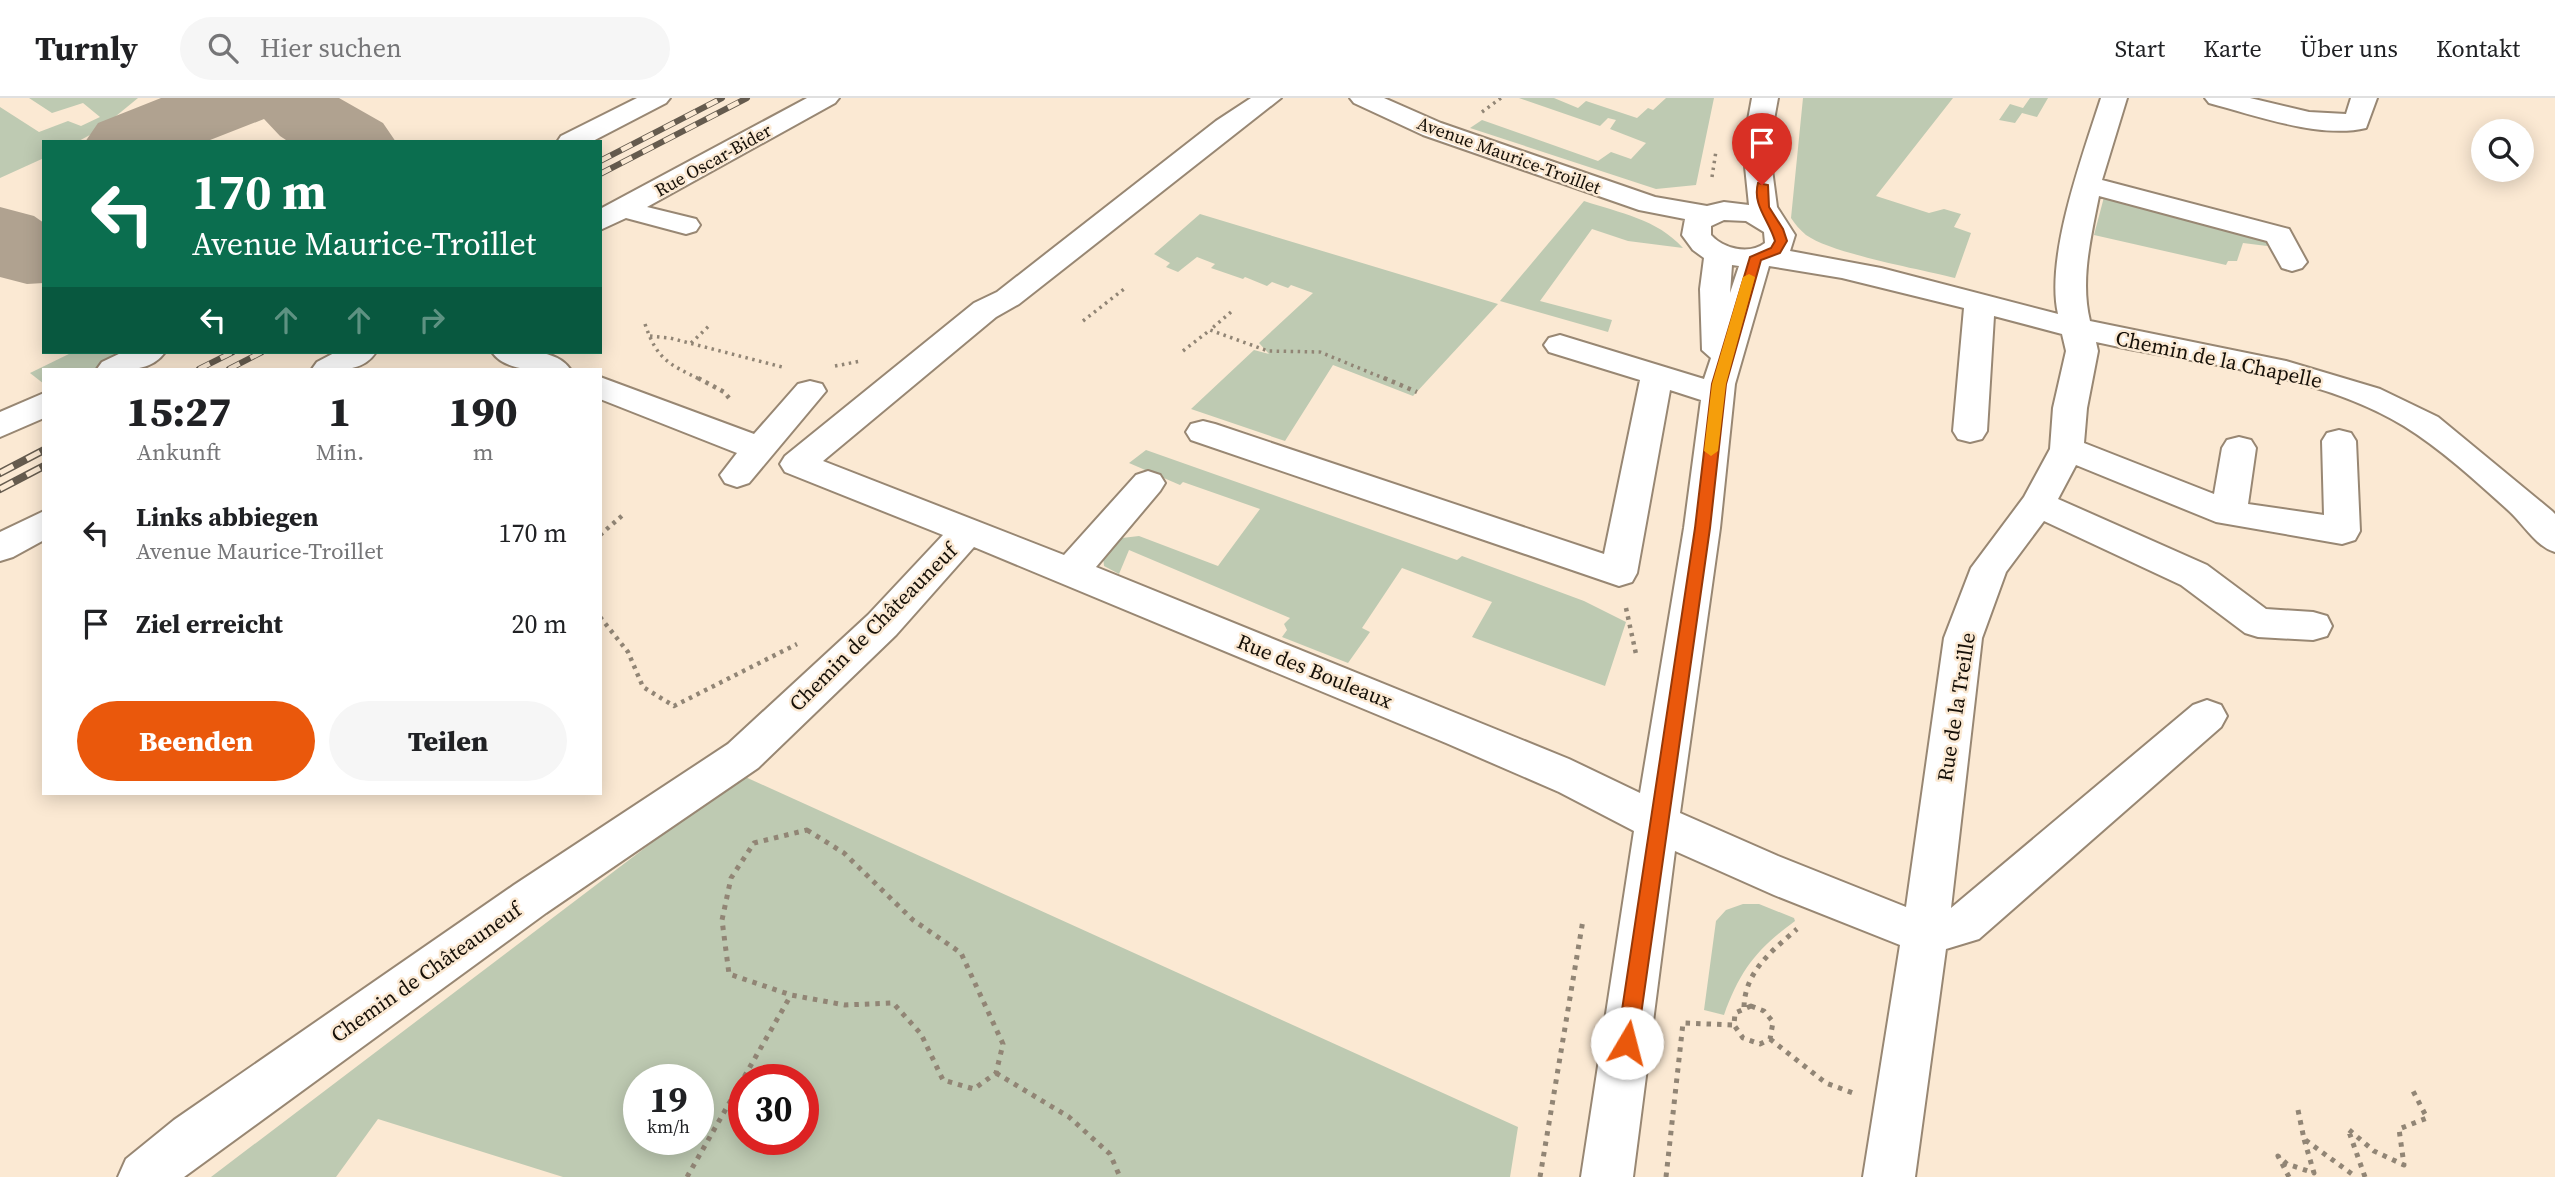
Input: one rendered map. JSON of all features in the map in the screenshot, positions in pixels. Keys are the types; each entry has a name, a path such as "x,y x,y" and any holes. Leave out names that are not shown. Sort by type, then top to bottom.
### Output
{"street":[{"path":"574,140 657,98"},
{"name":"Rue Oscar-Bider","path":"612,215 826,98"},
{"name":"Chemin de Châteauneuf","path":"144,1177 192,1138 519,907 743,756 882,625 969,530 797,464 985,310 1007,298 1225,127 1268,98"},
{"name":"Avenue Maurice-Troillet","path":"1363,98 1432,129 1657,207 1717,214"},
{"path":"1718,389 1768,243 1756,147 1765,98"},
{"name":"Rue de la Treille","path":"1889,1177 1925,934 1963,638 1989,568 2038,504 2067,449 2070,408 2082,351 2070,301 2074,247 2087,184 2114,98"},
{"path":"2218,98 2309,120 2357,122 2364,98"},
{"path":"1607,1177 1702,528 1718,389 1715,289 1717,214 1756,147"},
{"path":"2087,184 2279,234 2292,262"},
{"path":"1717,214 1743,212 1768,243"},
{"path":"1717,214 1738,258 1768,243"},
{"path":"612,215 686,225"},
{"name":"Chemin de la Chapelle","path":"1768,243 1839,268 2077,328 2340,385 2383,402 2432,429 2507,491 2545,526 2555,540"},
{"path":"1970,431 1980,303"},
{"path":"1560,345 1718,389"},
{"path":"115,368 145,354"},
{"path":"330,368 356,354"},
{"path":"513,354 551,368"},
{"path":"1203,432 1619,573 1657,374"},
{"path":"737,475 811,376"},
{"path":"602,388 759,449"},
{"path":"0,426 42,405"},
{"path":"2067,449 2229,513 2342,531 2339,440"},
{"path":"2229,513 2239,448"},
{"path":"1072,570 1148,483"},
{"path":"2038,504 2194,576 2258,623 2313,626"},
{"path":"0,548 42,525"},
{"name":"Rue des Bouleaux","path":"969,530 1072,570 1535,763 1659,820"},
{"path":"1659,820 1707,846 1832,899 1925,934 1963,925 2207,716"}],"path":[{"path":"1083,321 1124,289"},
{"path":"1183,351 1231,313"},
{"path":"645,324 653,348 666,362 724,392 734,403 734,411 710,429"},
{"path":"690,343 710,325"},
{"path":"1210,330 1268,351 1320,352 1417,392"},
{"path":"650,336 690,343 811,376 862,360"},
{"path":"602,533 624,514"},
{"path":"602,620 628,652 643,687 674,706 808,636"},
{"path":"807,830 844,853 913,920 961,953 1003,1044 996,1073 974,1089 943,1080 921,1034 892,1003 845,1005 791,995 729,974 722,920 731,878 754,843 807,830"},
{"path":"1744,1007 1743,995 1757,968 1832,899"},
{"path":"1540,1177 1583,920"},
{"path":"687,1177 791,995"},
{"path":"1744,1007 1757,1008 1769,1016 1774,1027 1770,1039 1760,1044 1746,1040 1734,1025 1735,1013 1744,1007"},
{"path":"1666,1177 1684,1023 1734,1025"},
{"path":"1770,1039 1826,1083 1897,1110"},
{"path":"996,1073 1069,1117 1110,1154 1120,1177"},
{"path":"2365,1177 2358,1166 2357,1143 2348,1129 2374,1151 2404,1166 2399,1129 2427,1118 2413,1091"},
{"path":"2289,1177 2278,1156 2287,1164 2314,1173 2298,1110"},
{"path":"2304,1139 2356,1177"}],"green space":[{"path":"29,98 138,98 99,130 81,140 42,140 42,159 0,178 0,107 39,132 68,121 81,126 100,117 83,103 52,113"},
{"path":"1519,98 1554,98 1578,108 1586,101 1637,118 1648,108 1653,110 1666,98 1714,98 1696,185 1656,189 1470,128 1482,120 1598,161 1611,152 1631,159 1646,143 1610,129 1616,120 1608,118 1600,126"},
{"path":"1803,98 1953,98 1876,196 1929,213 1944,209 1961,214 1954,227 1971,233 1955,278 1836,248 1806,235 1798,227 1791,218"},
{"path":"2030,98 2048,98 2037,117 2022,113 2015,123 1999,120 2010,104 2023,108"},
{"path":"2104,197 2138,202 2270,240 2267,246 2243,243 2237,261 2228,261 2226,265 2094,235"},
{"path":"1584,201 1650,224 1673,238 1683,248 1628,241 1592,229 1540,301 1612,320 1608,332 1500,301"},
{"path":"1200,214 1498,304 1413,396 1333,365 1285,441 1191,409 1254,350 1269,354 1259,343 1313,293 1291,285 1288,288 1272,282 1267,286 1245,277 1243,279 1211,268 1215,264 1197,257 1178,272 1166,267 1170,263 1154,254"},
{"path":"69,354 126,354 97,368 42,368 42,382 30,373"},
{"path":"1146,450 1457,560 1462,556 1584,601 1626,622 1605,686 1472,637 1492,602 1402,568 1362,628 1370,632 1348,663 1282,637 1287,630 1284,624 1290,618 1129,550 1119,574 1104,566 1103,556 1122,538 1139,536 1218,566 1260,509 1183,482 1180,485 1129,463"},
{"path":"741,775 1518,1127 1510,1177 563,1177 378,1119 336,1177 211,1177"},
{"path":"1743,904 1759,904 1794,918 1795,921 1770,941 1751,962 1736,985 1724,1015 1704,1010 1716,921 1726,910"}],"taxiway":[{"path":"134,140 226,102 245,98"},
{"path":"290,98 302,106 310,118 348,140"},
{"path":"0,236 27,255 42,254"}],"railway":[{"path":"602,160 722,98"},
{"path":"602,173 747,98"},
{"path":"201,368 229,354"},
{"path":"231,368 258,354"},
{"path":"0,473 42,451"},
{"path":"0,489 42,467"}],"slow traffic":[{"path":"1711,451 1719,384 1749,277"}],"route":[{"path":"1627,1043 1666,759 1702,528 1719,384 1756,257 1776,250 1781,241 1763,207 1762,185"}]}
